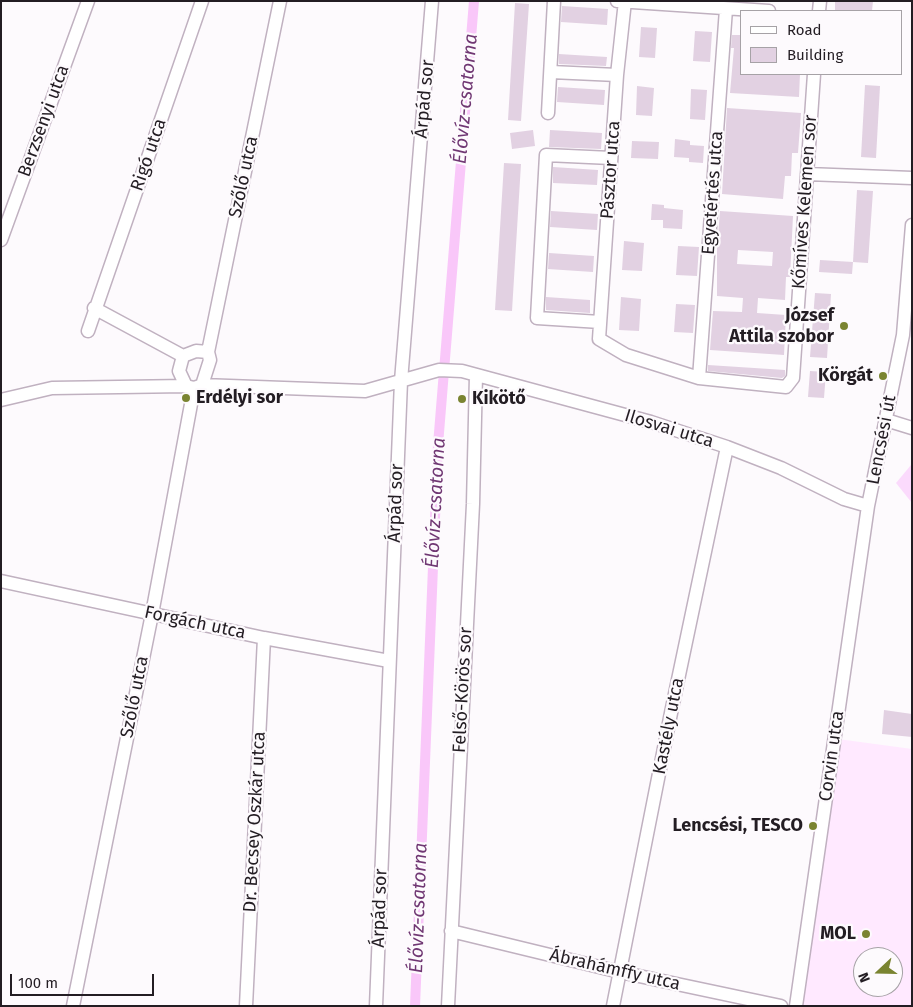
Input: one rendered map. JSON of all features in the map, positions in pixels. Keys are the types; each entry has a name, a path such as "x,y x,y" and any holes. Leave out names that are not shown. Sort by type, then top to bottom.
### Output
{"street":[{"name":"Berzsenyi utca","path":"1,240 88,1"},
{"name":"Rigó utca","path":"88,331 94,308 202,1"},
{"name":"Szőlő utca","path":"73,1006 152,614 194,386 210,360 208,352 280,1"},
{"name":"Árpád sor","path":"376,1006 401,381 432,1"},
{"path":"548,113 554,1"},
{"path":"616,1 755,10"},
{"name":"Pásztor utca","path":"625,2 617,75 599,339 626,356 699,378"},
{"name":"Egyetértés utca","path":"699,378 726,8"},
{"path":"551,72 617,75"},
{"name":"Kőmíves Kelemen sor","path":"699,378 786,387 793,378 814,75"},
{"path":"600,322 537,318 546,155 611,158"},
{"path":"807,174 912,178"},
{"name":"Lencsési út","path":"868,506 903,335 910,282 912,225"},
{"path":"94,308 183,356 196,351 208,352"},
{"name":"Szőlő utca","path":"183,356 179,371 194,386"},
{"name":"Ilosvai utca","path":"401,381 439,370 462,371 651,422 727,446 781,468 844,499 868,506"},
{"name":"Felső-Körös sor","path":"448,1006 473,504 476,375"},
{"path":"1,400 52,388 194,386 366,391 401,381"},
{"path":"886,420 912,428"},
{"name":"Kastély utca","path":"613,1006 671,713 727,446"},
{"name":"Corvin utca","path":"796,1006 868,506"},
{"name":"Forgách utca","path":"1,581 264,638 389,661"},
{"name":"Dr. Becsey Oszkár utca","path":"246,1006 264,638"},
{"name":"Ábrahámffy utca","path":"451,931 620,972 781,1006"}],"shaded area":[{"path":"912,466 912,503 896,483"},
{"path":"838,739 912,749 912,1006 800,1006"}],"building":[{"path":"835,1 873,1 872,10 835,10"},
{"path":"515,3 529,4 521,121 508,120"},
{"path":"562,6 608,9 607,25 561,22"},
{"path":"641,27 657,28 655,58 639,57"},
{"path":"695,31 712,32 710,62 693,61"},
{"path":"732,35 740,35 740,75 800,75 799,97 730,93 734,48 731,48"},
{"path":"559,54 607,57 606,66 559,64"},
{"path":"865,85 880,86 876,158 861,157"},
{"path":"637,86 654,88 652,116 636,115"},
{"path":"558,87 605,90 604,105 557,102"},
{"path":"691,89 707,90 705,120 690,119"},
{"path":"727,108 801,113 798,153 792,153 791,176 785,176 783,199 722,194"},
{"path":"533,130 535,146 512,149 510,133"},
{"path":"550,130 602,133 601,149 549,147"},
{"path":"675,139 690,141 690,145 704,146 703,163 689,162 689,158 674,157"},
{"path":"632,141 659,142 658,159 631,158"},
{"path":"504,163 521,164 512,311 495,310"},
{"path":"553,167 598,170 597,185 553,183"},
{"path":"857,190 873,191 868,263 853,262"},
{"path":"652,204 664,205 664,208 683,210 682,229 663,228 663,220 651,220"},
{"path":"551,211 598,214 597,230 550,227"},
{"path":"720,211 793,216 790,277 786,277 785,300 758,298 757,313 786,315 784,355 710,350 713,311 742,312 743,298 717,296 717,248","holes":["738,250 773,252 772,266 737,264"]},
{"path":"624,241 644,243 642,271 622,270"},
{"path":"678,246 699,247 697,276 676,275"},
{"path":"549,253 594,256 593,272 548,269"},
{"path":"820,260 853,262 852,274 819,272"},
{"path":"815,293 831,294 827,358 810,357"},
{"path":"546,297 590,300 590,313 546,310"},
{"path":"621,297 641,299 639,331 619,330"},
{"path":"676,304 695,305 693,333 674,332"},
{"path":"708,365 785,370 785,376 782,378 708,371"},
{"path":"810,371 826,372 824,398 808,397"},
{"path":"884,710 912,714 912,737 882,734"}],"waterway":[{"name":"Élővíz-csatorna","path":"415,1006 438,445 474,1"}],"place":[{"name":"József Attila szobor","path":"844,326"},
{"name":"Körgát","path":"883,376"},
{"name":"Erdélyi sor","path":"186,398"},
{"name":"Kikötő","path":"462,399"},
{"name":"Lencsési, TESCO","path":"813,826"},
{"name":"MOL","path":"866,934"}]}
